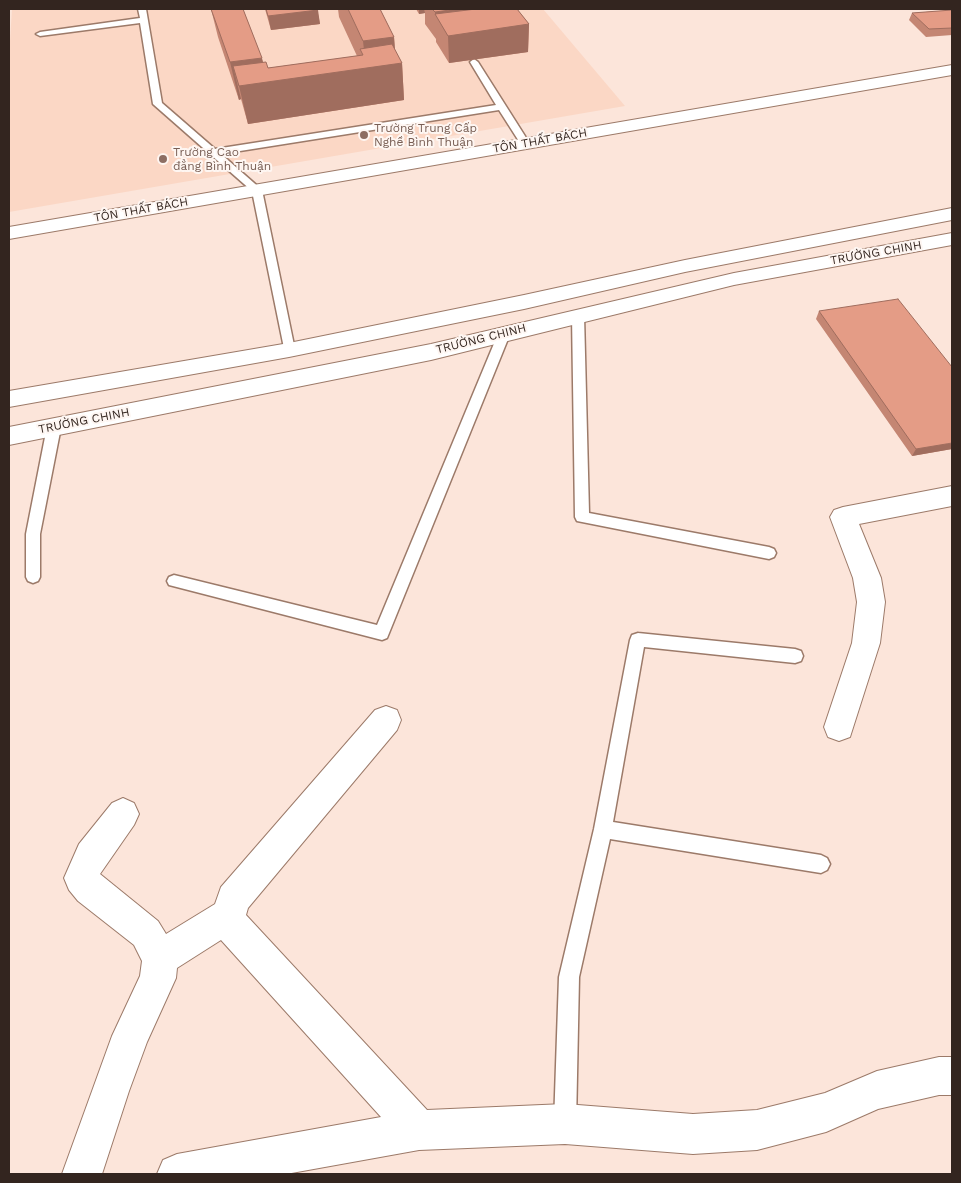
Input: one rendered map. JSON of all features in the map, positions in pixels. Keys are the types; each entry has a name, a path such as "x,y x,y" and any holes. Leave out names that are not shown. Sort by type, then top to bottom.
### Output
{"main road":[{"name":"TÔN THẤT BÁCH","path":"9,233 952,70"},
{"name":"TRƯỜNG CHINH","path":"9,399 289,350 515,304 685,266 952,214"},
{"name":"TRƯỜNG CHINH","path":"9,436 314,376 504,334 734,279 952,239"},
{"path":"839,727 866,643 871,602 868,578 844,517 952,496"},
{"path":"386,720 233,899 229,915 234,928 419,1130"},
{"path":"82,1174 131,1036 158,978 160,958 146,932 90,889 81,878 91,856 123,814"},
{"path":"160,958 229,915"},
{"path":"177,1174 419,1130 565,1124 693,1134 757,1130 826,1112 877,1090 940,1076 952,1076"}],"lane":[{"path":"142,9 158,104 257,190 289,350"},
{"path":"40,34 144,20"},
{"path":"474,62 525,144"},
{"path":"214,152 502,107"},
{"path":"578,315 582,517 769,553"},
{"path":"174,581 382,633 504,334"},
{"path":"33,577 33,534 54,427"},
{"path":"565,1124 569,977 603,830 638,640 795,656"},
{"path":"603,830 820,864"}],"shaded area":[{"name":"Trường Cao đẳng Bình Thuận","path":"12,9 543,9 625,106 9,212 9,57"}],"building":[{"path":"211,9 243,9 262,58 230,62"},
{"path":"266,9 317,9 318,10 268,16"},
{"path":"348,9 380,9 394,37 363,41"},
{"path":"432,9 457,9 435,12"},
{"path":"476,9 517,9 529,24 448,36 435,14"},
{"path":"952,10 952,28 929,29 912,13"},
{"path":"392,44 402,63 239,86 233,66 266,62 268,68 363,55 360,49"},
{"path":"898,299 952,367 952,443 916,449 819,311"}],"place":[{"name":"Trường Trung Cấp Nghề Bình Thuận","path":"364,135"},
{"name":"Trường Cao đẳng Bình Thuận","path":"163,159"}]}
